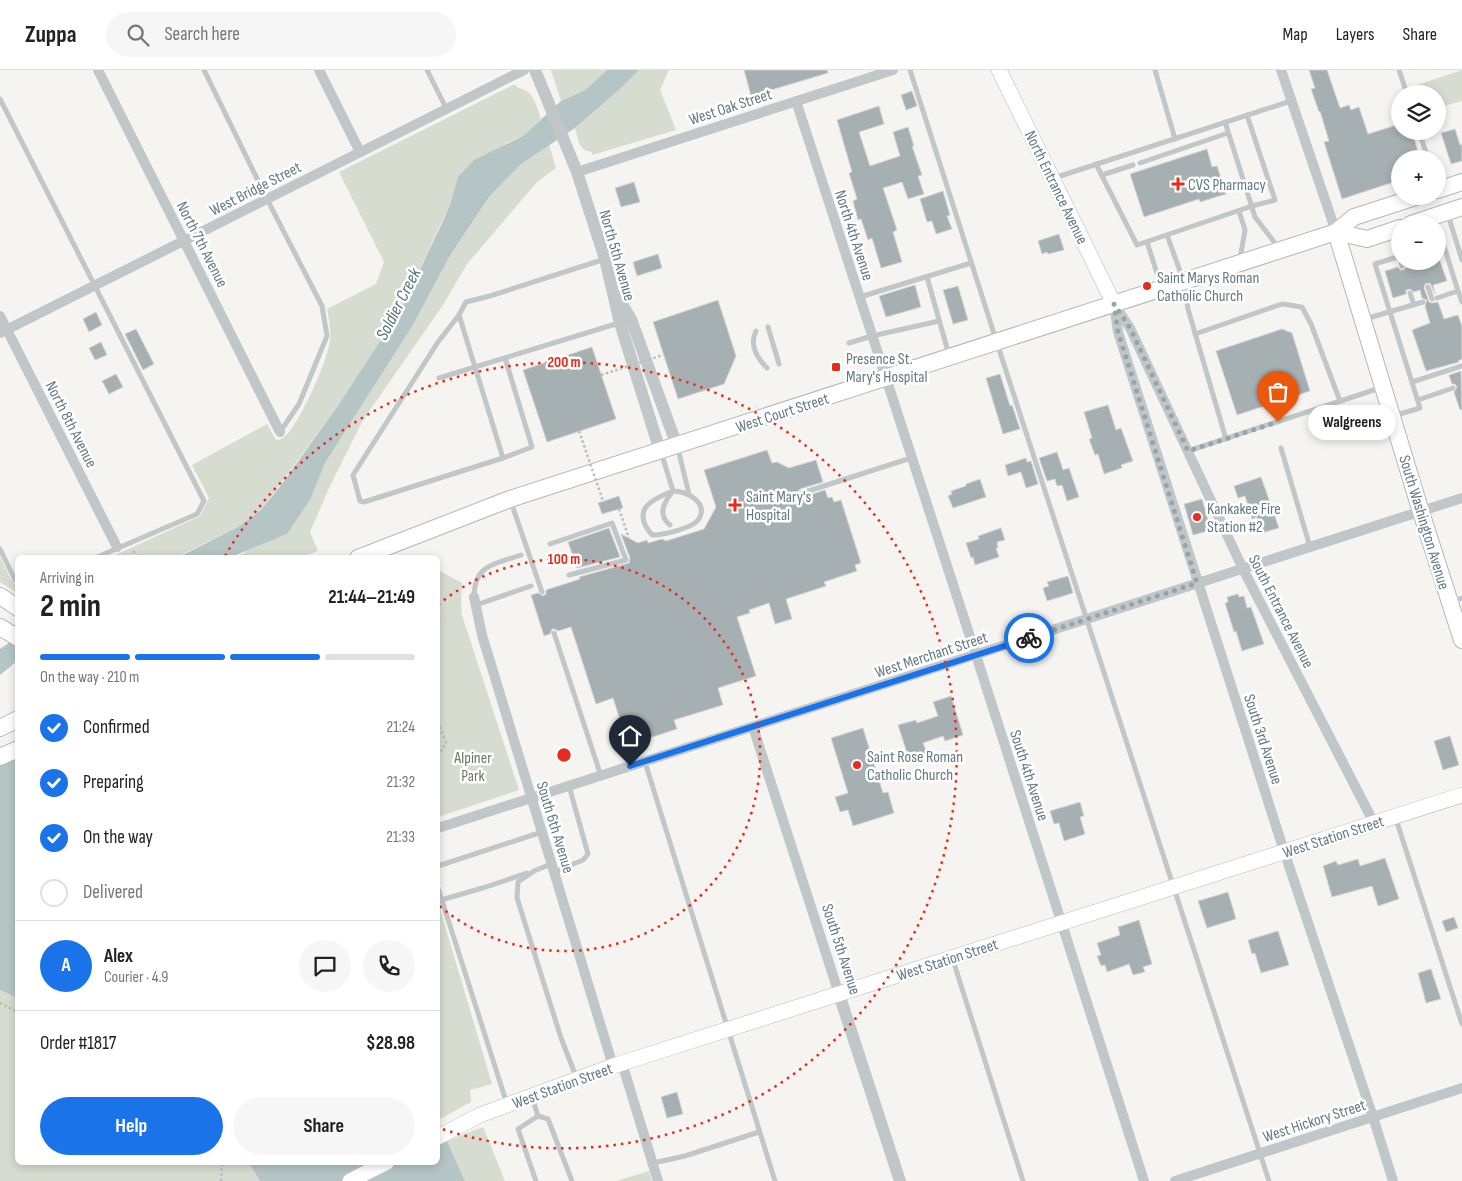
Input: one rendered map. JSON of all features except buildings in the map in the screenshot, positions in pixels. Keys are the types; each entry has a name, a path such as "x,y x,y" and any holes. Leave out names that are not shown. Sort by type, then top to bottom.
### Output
{"main road":[{"name":"North Entrance Avenue","path":"999,70 1114,304"},
{"path":"1446,187 1462,182"},
{"name":"West Court Street","path":"371,555 510,499 1336,232 1354,217 1391,205"},
{"path":"1437,215 1454,209"},
{"path":"1336,232 1367,239 1391,231"},
{"name":"South Washington Avenue","path":"1336,232 1421,512 1456,600 1462,640"},
{"path":"0,626 15,636"},
{"path":"0,757 15,750"},
{"name":"West Station Street","path":"440,1136 480,1115 618,1064 1462,794"},
{"path":"350,1181 381,1165"}],"street":[{"name":"North 7th Avenue","path":"98,70 280,432"},
{"path":"319,70 360,152"},
{"name":"West Bridge Street","path":"3,331 524,70"},
{"name":"North 5th Avenue","path":"535,70 577,172 605,259 620,323 660,451"},
{"name":"West Oak Street","path":"577,172 893,70"},
{"path":"1281,70 1336,232"},
{"name":"North 4th Avenue","path":"796,101 886,379"},
{"path":"613,290 631,319 677,446"},
{"name":"South Entrance Avenue","path":"1114,304 1130,328 1243,569 1374,822"},
{"name":"South 3rd Avenue","path":"1114,304 1118,332 1197,583 1393,1181"},
{"name":"North 8th Avenue","path":"0,316 3,331 117,547"},
{"name":"South 4th Avenue","path":"886,379 1144,1181"},
{"name":"West Merchant Street","path":"440,827 1462,498"},
{"name":"South 6th Avenue","path":"474,601 480,629 553,868 658,1181"},
{"name":"South 5th Avenue","path":"753,727 900,1181"},
{"name":"West Hickory Street","path":"1175,1181 1462,1088"}],"lane":[{"path":"204,70 322,306 327,336 299,404 280,432"},
{"path":"427,70 446,108"},
{"path":"910,70 1269,1181"},
{"path":"1155,70 1175,139"},
{"path":"1399,70 1404,85"},
{"path":"0,99 204,502 198,514 101,555"},
{"path":"1052,179 1292,101"},
{"path":"1096,164 1138,245 1275,200 1247,116"},
{"path":"1225,122 1252,206 1260,224 1281,250"},
{"path":"1140,163 1228,133"},
{"path":"1102,175 1132,165"},
{"path":"1450,265 1462,261 1454,209"},
{"path":"1239,211 1245,230 1239,264"},
{"path":"1167,235 1184,282 1188,309 1226,439"},
{"path":"1147,242 1162,289"},
{"path":"1446,252 1462,302"},
{"path":"505,358 532,448 364,502 360,501 353,475 466,302 605,259"},
{"path":"1391,261 1375,264 1420,408 1392,416"},
{"path":"860,297 971,263"},
{"path":"927,277 950,358"},
{"path":"1428,287 1435,298 1458,291"},
{"path":"1410,293 1414,305"},
{"path":"1362,320 1424,302"},
{"path":"1195,334 1282,304 1302,307 1311,324 1340,401"},
{"path":"459,315 502,458"},
{"path":"848,343 939,321"},
{"path":"439,378 620,323"},
{"path":"768,327 779,364"},
{"path":"756,331 753,338 753,347 759,360 767,368"},
{"path":"1412,382 1462,366"},
{"path":"1188,451 1383,387"},
{"path":"1418,400 1453,388"},
{"path":"677,446 689,494"},
{"path":"1281,448 1310,547"},
{"path":"660,451 673,492"},
{"path":"802,493 912,458"},
{"path":"680,491 689,494 697,500 701,508 700,517 694,524 661,535 652,535 644,523 644,508 658,497 673,492 680,491"},
{"path":"670,526 664,518 662,511 665,500 673,492"},
{"path":"510,499 542,592"},
{"path":"550,544 612,524 626,560 569,575"},
{"path":"0,549 15,580"},
{"path":"521,555 489,566 478,574 474,586 474,601 531,586"},
{"path":"554,633 600,776"},
{"path":"645,762 775,1181"},
{"path":"441,900 534,871 583,860 588,854 569,786"},
{"path":"1395,816 1462,1024"},
{"path":"440,865 542,832"},
{"path":"534,871 518,882 517,898 561,1038 577,1079"},
{"path":"440,896 507,1105"},
{"path":"952,957 1023,1181"},
{"path":"531,1096 538,1116"},
{"path":"536,1181 518,1129 538,1116 548,1119 572,1181"},
{"path":"652,1163 686,1156 759,1132"}],"path":[{"path":"601,376 664,355"},
{"path":"580,431 603,501"},
{"path":"619,509 629,538"},
{"path":"440,727 446,743 440,751"},
{"path":"0,1004 15,1011"},
{"path":"221,1181 222,1165"}],"green space":[{"path":"551,70 607,70 585,90 561,101"},
{"path":"639,70 669,70 660,90 676,130 592,155 592,152 584,150 579,143 575,128"},
{"path":"1462,70 1462,101 1446,106 1446,85 1417,85"},
{"path":"515,84 518,88 531,95 541,119 523,136 506,143 451,202 401,309 337,407 261,510 238,527 181,555 116,555 200,516 209,498 192,465 267,424 276,440 282,439 297,421 312,392 328,349 330,332 327,309 376,284 384,262 339,172"},
{"path":"549,144 556,168 537,182 467,264 443,305 363,420 330,486 310,532 318,551 307,555 239,555 244,553 311,498 325,463 413,325 451,254 489,197 521,164"},
{"path":"0,557 11,580 15,584 15,592 0,582"},
{"name":"Alpiner Park","path":"440,571 462,583 462,615 519,790 440,816"},
{"path":"440,909 492,1084 470,1090 471,1102 440,1119"},
{"path":"0,990 15,997 15,1165 250,1165 260,1181 0,1181"},
{"path":"483,1127 505,1181 465,1181 447,1141"},
{"path":"649,1171 652,1181 616,1181"}],"shaded area":[{"path":"607,70 639,70 575,128 521,164 489,197 451,254 413,325 325,463 311,498 287,534 236,555 183,555 238,527 261,510 281,485 337,407 401,309 443,221 458,177 474,160 523,136 561,101 585,90"},
{"path":"15,638 15,663 0,675 0,649"},
{"path":"0,747 15,760 15,997 0,990"},
{"path":"440,1125 465,1181 260,1181 250,1165 440,1165"}],"way so far":[{"path":"1029,638 1197,583 1118,332 1114,304 1130,328 1188,451 1278,422"}],"place":[{"name":"CVS Pharmacy","path":"1178,184"},
{"name":"Saint Marys Roman Catholic Church","path":"1147,286"},
{"name":"Presence St. Mary's Hospital","path":"836,367"},
{"name":"Walgreens","path":"1278,422"},
{"name":"Saint Mary's Hospital","path":"735,505"},
{"name":"Kankakee Fire Station #2","path":"1197,517"},
{"name":"Saint Rose Roman Catholic Church","path":"857,765"}],"route":[{"path":"630,766 1029,638"}],"water label":[{"name":"Soldier Creek","path":"398,304"}]}
